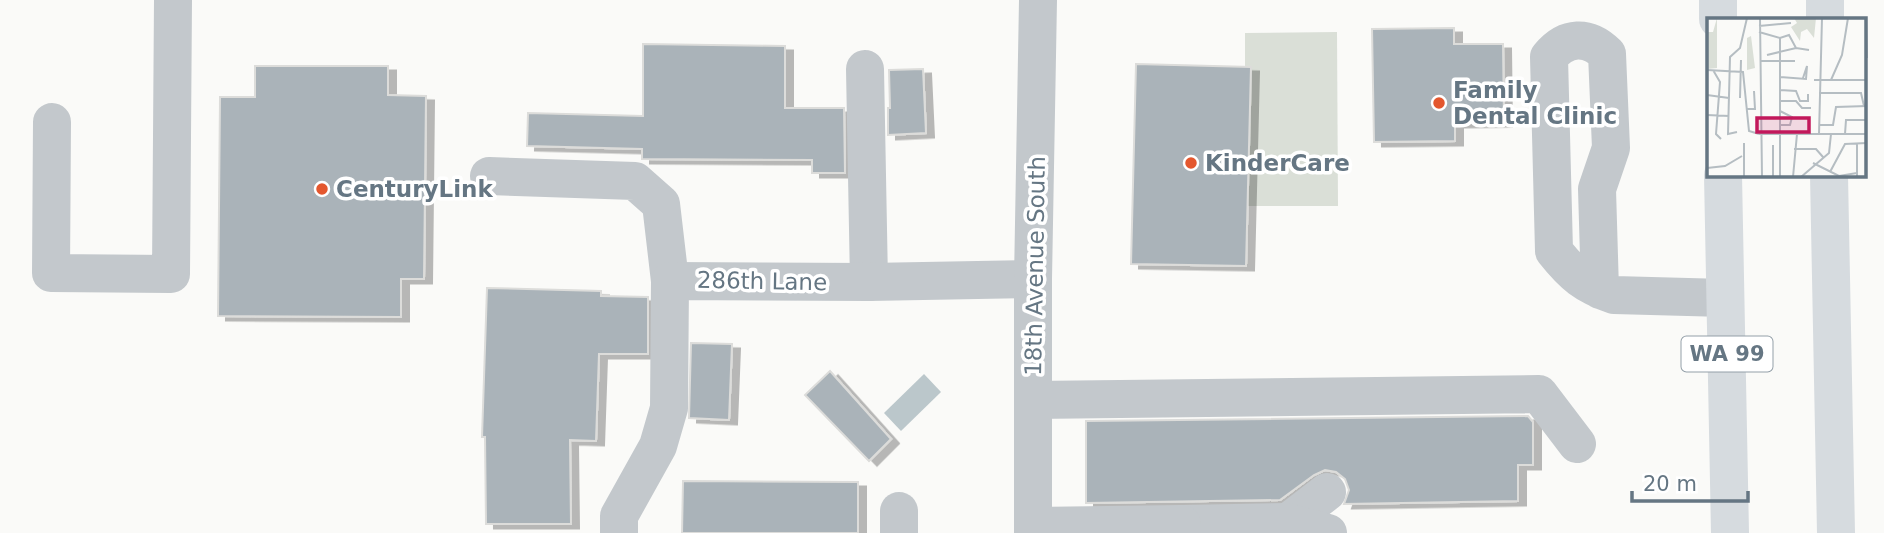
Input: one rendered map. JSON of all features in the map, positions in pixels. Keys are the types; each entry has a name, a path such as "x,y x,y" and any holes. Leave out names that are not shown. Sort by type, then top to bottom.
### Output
{"main road":[{"path":"1718,0 1718,18"},
{"path":"1825,0 1825,18"},
{"name":"WA 99","path":"1723,177 1730,533"},
{"path":"1829,177 1836,533"}],"street":[{"path":"52,122 51,273 171,274 173,0"},
{"name":"18th Avenue South","path":"1033,530 1033,279 1038,0"},
{"path":"1600,290 1597,189 1611,148 1607,54 1599,46 1577,39 1556,48 1549,57 1554,251 1573,275 1600,290 1614,295 1725,298"},
{"path":"864,69 869,282"},
{"path":"489,176 635,181 661,204 670,281"},
{"name":"286th Lane","path":"619,533 619,516 659,446 668,408 670,281 1033,279"},
{"path":"1033,400 1538,394 1577,444"},
{"path":"1288,522 1327,492"},
{"path":"1033,530 1182,529 1288,522 1328,533"}],"shaded area":[{"path":"1337,32 1338,206 1245,206 1245,33"},
{"path":"924,374 941,392 901,431 884,413"}],"building":[{"name":"Family Dental Clinic","path":"1454,28 1454,44 1503,44 1504,122 1455,123 1455,141 1374,142 1372,29"},
{"path":"643,44 785,46 785,108 844,108 845,173 812,173 812,160 642,159 642,149 527,146 528,113 643,116"},
{"name":"KinderCare","path":"1136,64 1251,67 1246,266 1131,264"},
{"name":"CenturyLink","path":"255,66 388,66 388,95 426,96 424,279 401,279 401,317 218,316 220,97 255,97"},
{"path":"923,69 926,133 888,135 889,70"},
{"path":"487,288 601,291 601,296 648,297 648,354 599,354 596,441 570,440 571,524 486,524 485,437 482,437"},
{"path":"691,343 732,344 729,420 689,418"},
{"path":"830,371 891,439 869,461 805,395"},
{"path":"1528,416 1533,422 1533,465 1518,465 1518,501 1344,504 1349,490 1345,479 1336,472 1325,470 1280,500 1086,503 1086,421"},
{"path":"683,481 858,482 858,533 682,533"}],"place":[{"name":"Family Dental Clinic","path":"1439,103"},
{"name":"KinderCare","path":"1191,163"},
{"name":"CenturyLink","path":"322,189"}]}
